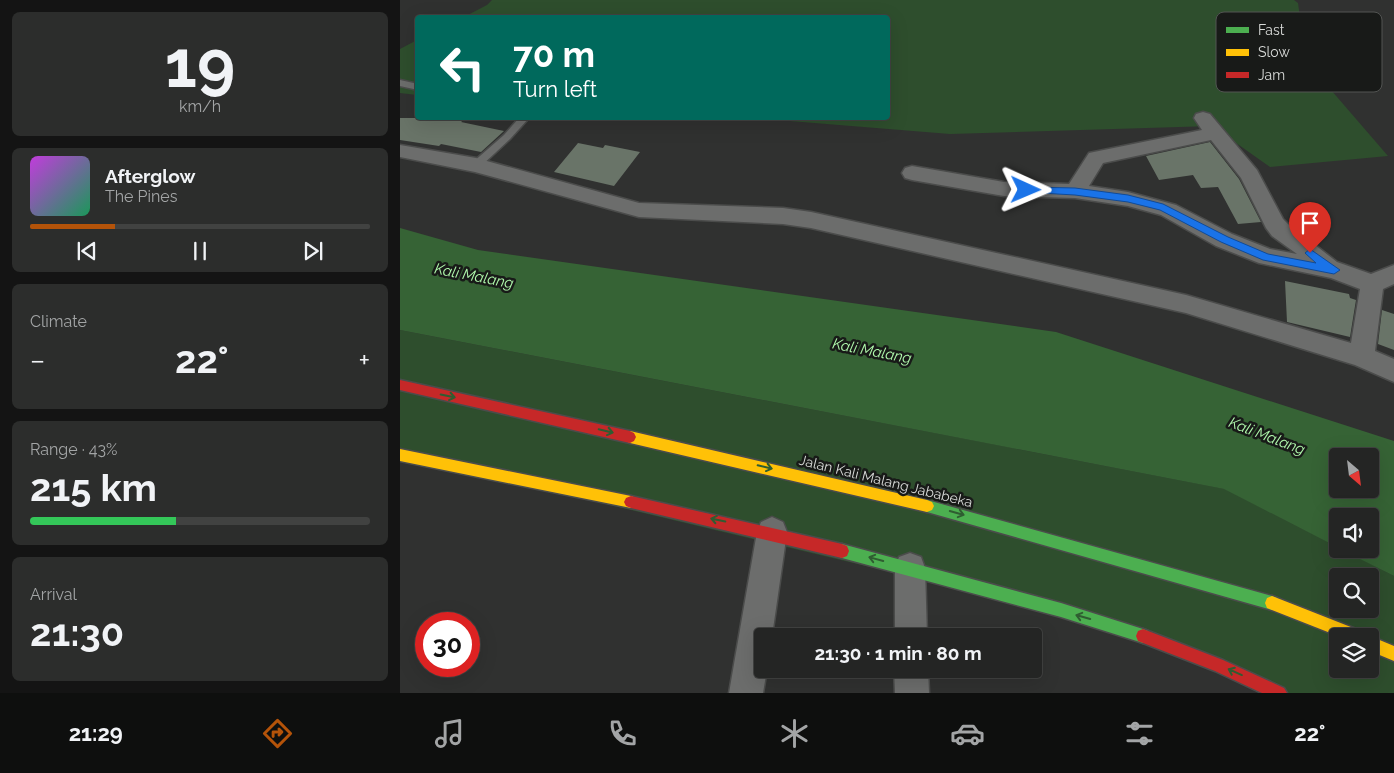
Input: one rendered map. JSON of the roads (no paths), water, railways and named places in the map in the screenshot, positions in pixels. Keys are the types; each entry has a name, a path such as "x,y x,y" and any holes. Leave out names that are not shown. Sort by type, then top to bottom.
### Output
{"main road":[{"name":"Jalan Kali Malang Jababeka","path":"400,385 900,498 1273,604 1335,628"},
{"path":"400,454 552,484 772,532 910,568 1113,625 1234,670 1279,693"},
{"path":"1379,647 1394,654"}],"street":[{"path":"1075,191 1096,158 1210,126 1250,175 1274,223 1280,230 1334,270"},
{"path":"400,151 476,165 639,210 783,216 811,220 1186,304 1362,357 1394,371"},
{"path":"912,173 1009,190 1075,191 1128,199 1163,208 1224,240 1267,258 1334,270 1372,284 1394,274"},
{"path":"1362,357 1372,284"},
{"path":"746,693 772,532"},
{"path":"910,568 911,628"},
{"path":"911,678 912,693"}],"lane":[{"path":"400,83 415,86"},
{"path":"476,165 507,138 522,120"}],"water":[{"name":"Kali Malang","path":"400,228 478,250 1056,332 1394,441 1394,576 1358,558 1379,558 1379,508 1329,508 1329,543 1224,489 400,330"}]}
